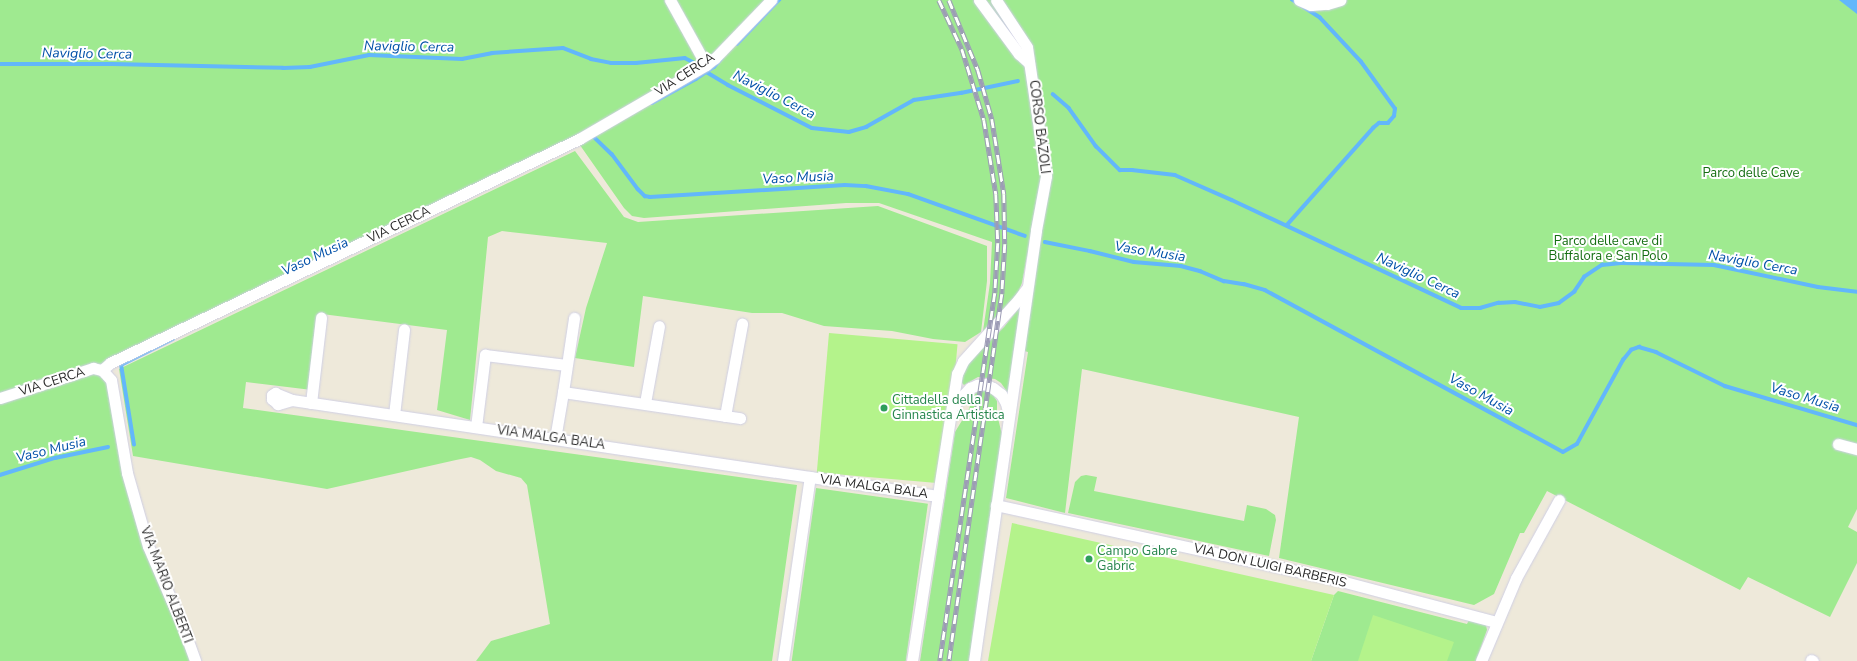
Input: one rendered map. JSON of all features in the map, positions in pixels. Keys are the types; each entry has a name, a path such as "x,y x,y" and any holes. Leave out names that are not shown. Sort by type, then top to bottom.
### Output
{"street":[{"path":"670,0 706,64"},
{"name":"VIA CERCA","path":"0,398 93,368 102,370 110,363 579,139 715,58 771,0"},
{"name":"CORSO BAZOLI","path":"979,0 1031,68"},
{"name":"CORSO BAZOLI","path":"974,661 1028,286 1046,176 1040,132 1034,103 1031,68 1027,47 996,0"},
{"path":"1299,0 1311,5 1327,4 1340,0"},
{"path":"912,661 957,374 963,361 1018,300 1028,286"},
{"path":"311,403 321,318"},
{"path":"555,439 574,318"},
{"path":"725,416 742,324"},
{"path":"645,403 659,326"},
{"path":"394,415 404,330"},
{"path":"476,427 485,354 566,365"},
{"name":"VIA MARIO ALBERTI","path":"102,370 110,380 127,473 148,546 184,630 195,661"},
{"path":"952,406 970,388 985,384 1001,394 1006,403 1009,416"},
{"path":"563,392 740,418"},
{"name":"VIA MALGA BALA","path":"292,400 938,496"},
{"path":"1838,444 1857,449"},
{"name":"VIA MALGA BALA","path":"783,661 810,477"},
{"path":"1481,661 1496,622 1516,578 1559,500"},
{"name":"VIA DON LUIGI BARBERIS","path":"996,505 1342,581 1496,622"}],"green space":[{"name":"Parco delle cave di Buffalora e San Polo","path":"0,0 1857,0 1857,509 1848,527 1857,532 1857,563 1830,617 1748,577 1740,590 1547,491 1524,533 1520,533 1494,594 1474,605 1279,558 1299,417 1082,369 1065,513 1006,498 1028,352 1024,351 1037,260 1027,256 1022,283 1017,295 983,331 990,283 992,242 879,203 846,203 644,218 632,216 624,208 575,138 105,361 124,470 192,661 0,661"},
{"path":"575,151 624,217 638,222 878,206 987,246 987,281 981,332 965,342 933,339 892,331 824,326 782,313 752,313 643,296 634,367 575,358 586,308 607,243 502,231 488,237 470,420 437,410 447,330 322,314 312,390 246,382 243,408 797,485 772,661 476,661 491,641 550,624 527,485 521,478 496,471 480,460 471,457 327,489 133,456 119,369"},
{"path":"1023,303 1010,396 1001,383 995,379 978,377 964,385 962,383 962,374 969,361 1004,327"},
{"name":"Cittadella della Ginnastica Artistica","path":"829,333 958,344 945,484 817,472"},
{"path":"979,390 991,392 997,401 997,414 1003,439 971,661 920,661 955,432 969,409 973,396"},
{"path":"1086,475 1097,477 1094,491 1244,521 1247,505 1266,509 1275,515 1276,520 1269,556 1068,513 1075,482 1081,476"},
{"path":"816,488 928,504 906,661 792,661"},
{"name":"Campo Gabre Gabric","path":"1012,523 1334,595 1311,661 988,661"},
{"path":"1338,591 1467,624 1469,620 1486,625 1487,630 1476,661 1311,661 1334,595"},
{"path":"1373,615 1454,642 1447,661 1358,661"}],"water":[{"path":"1839,0 1857,0 1857,14"}],"waterway":[{"name":"Vaso Musia","path":"737,44 779,0"},
{"name":"Vaso Musia","path":"1287,225 1373,128 1379,123 1388,123 1394,116 1395,109 1361,62 1320,18 1292,0"},
{"name":"Naviglio Cerca","path":"0,64 113,64 283,68 310,67 369,55 462,59 492,53 563,48 591,59 611,63 636,63 685,58 695,63"},
{"name":"Vaso Musia","path":"652,103 696,79 714,67 721,59"},
{"name":"Naviglio Cerca","path":"705,71 728,85 812,128 849,132 866,127 914,100 961,93 1018,81"},
{"name":"Naviglio Cerca","path":"1053,94 1069,108 1096,146 1120,170 1175,175 1232,200 1461,308 1480,308 1498,303 1515,302 1540,307 1559,303 1574,292 1584,277 1602,265 1621,263 1714,265 1818,287 1857,292"},
{"name":"Vaso Musia","path":"590,136 592,135 612,154 645,196 650,197 845,185 866,186 908,194 1025,236"},
{"name":"Vaso Musia","path":"1045,242 1134,262 1181,266 1200,271 1224,281 1244,284 1265,290 1563,452 1577,444 1623,360 1631,350 1639,347 1656,352 1725,386 1857,425"},
{"name":"Vaso Musia","path":"134,445 121,365 173,339"},
{"name":"Vaso Musia","path":"0,475 55,458 108,447"}],"railway":[{"path":"939,0 962,49 984,120 996,194 998,243 995,293 940,661"},
{"path":"949,0 978,70 992,119 1004,194 1005,244 1002,294 949,661"}],"place":[{"name":"Cittadella della Ginnastica Artistica","path":"884,408"},
{"name":"Campo Gabre Gabric","path":"1089,559"}],"park label":[{"name":"Parco delle Cave","path":"1751,173"}]}
